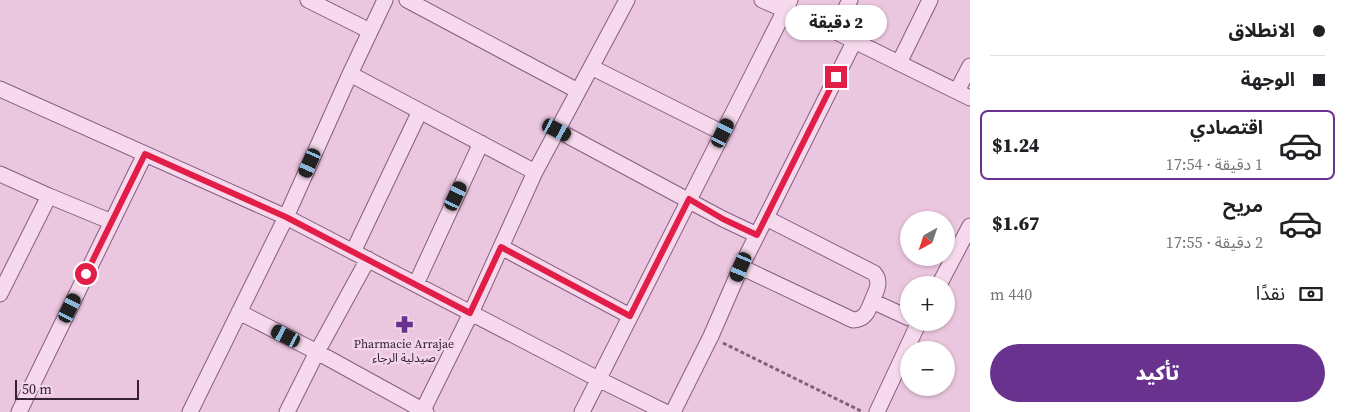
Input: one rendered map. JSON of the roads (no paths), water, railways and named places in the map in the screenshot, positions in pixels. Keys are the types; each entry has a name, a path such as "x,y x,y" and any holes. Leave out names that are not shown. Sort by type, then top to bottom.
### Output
{"street":[{"path":"308,0 370,32"},
{"path":"190,412 286,217 385,0"},
{"path":"407,0 578,91"},
{"path":"239,312 317,352 424,411 535,172 627,0"},
{"path":"762,0 787,5 854,42 963,95 970,66"},
{"path":"834,31 850,0"},
{"path":"899,63 930,0"},
{"path":"582,412 787,5"},
{"path":"673,412 741,267 854,42"},
{"path":"591,67 723,133"},
{"path":"350,74 535,172"},
{"path":"0,89 286,217 665,412"},
{"path":"353,252 420,111"},
{"path":"557,130 689,199 723,219 757,235"},
{"path":"416,284 481,143"},
{"path":"19,412 145,154"},
{"path":"0,174 112,222"},
{"path":"0,294 49,196"},
{"path":"741,267 853,320 858,320 866,314 878,285 877,276 874,273 766,218"},
{"path":"943,276 970,226"},
{"path":"501,247 630,316"},
{"path":"287,412 317,352 368,260"},
{"path":"872,301 900,314"},
{"path":"877,412 914,331"}],"place":[{"name":"Pharmacie Arrajae صيدلية الرجاء","path":"404,325"}]}
